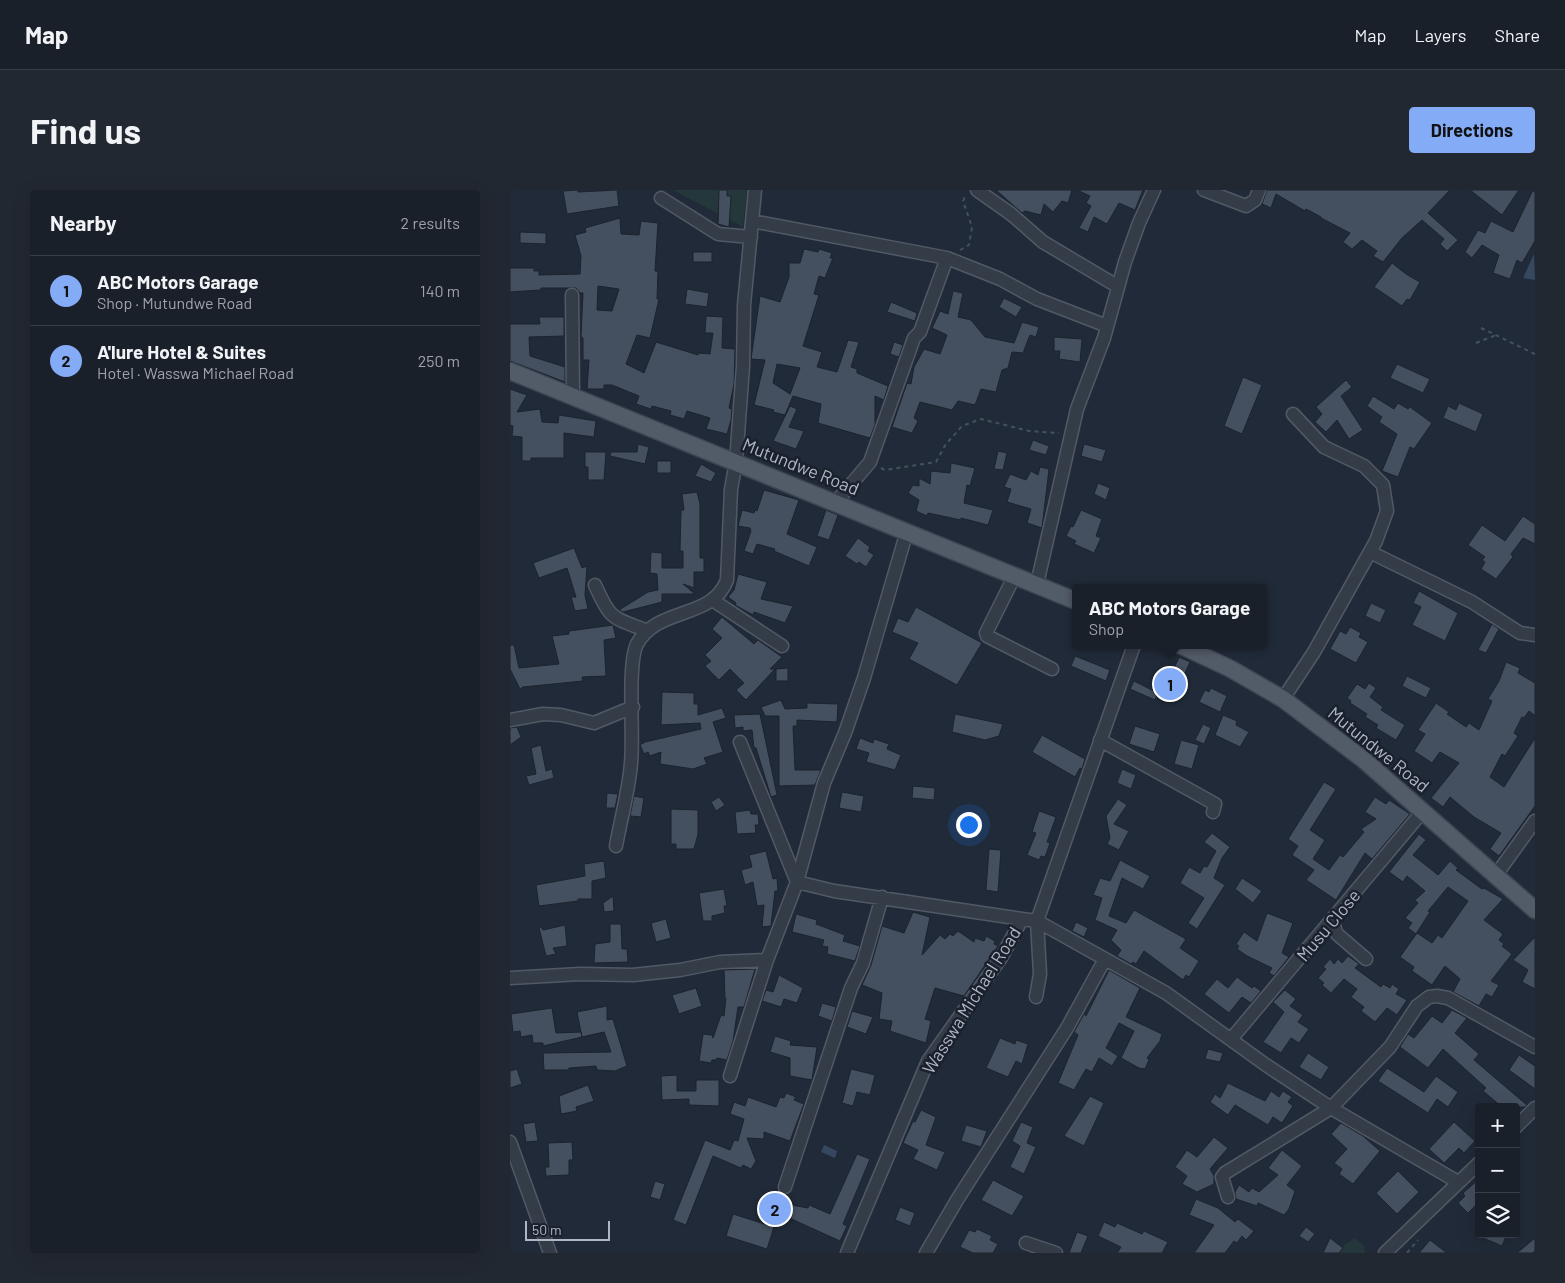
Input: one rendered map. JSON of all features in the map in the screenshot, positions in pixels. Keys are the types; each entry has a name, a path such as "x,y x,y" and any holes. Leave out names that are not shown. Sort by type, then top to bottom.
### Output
{"main road":[{"name":"Mutundwe Road","path":"510,371 1072,599"},
{"name":"Mutundwe Road","path":"1188,649 1231,669 1283,699 1364,760 1535,910"}],"street":[{"path":"616,846 631,763 632,667 636,645 648,631 667,618 714,601 724,590 727,580 731,489 736,462 743,366 744,305 754,190"},
{"path":"977,190 1011,214 1043,242 1117,286"},
{"path":"1037,584 1076,409 1107,326 1117,286 1139,223 1154,190"},
{"path":"1204,190 1246,206 1250,206 1255,200 1259,190"},
{"path":"661,198 718,234 751,237"},
{"path":"752,220 948,258 1000,279 1037,299 1107,326"},
{"path":"836,502 870,462 914,338 920,332 948,258"},
{"path":"572,295 573,396"},
{"path":"1283,699 1314,652 1370,552 1387,511 1384,485 1364,466 1324,448 1293,414"},
{"path":"730,1076 767,960 797,882 824,783 845,733 864,678 907,531"},
{"path":"1370,552 1472,602 1520,633 1535,635"},
{"path":"1015,576 986,633 987,636 1052,669"},
{"path":"595,585 604,604 614,618 648,631"},
{"path":"714,601 782,646"},
{"name":"Wasswa Michael Road","path":"847,1253 928,1061 1001,958 1022,919 1037,921 1133,649"},
{"path":"510,720 543,714 594,723 633,707"},
{"path":"1100,740 1215,804 1213,812"},
{"path":"740,742 797,882"},
{"name":"Musu Close","path":"1232,1038 1423,811"},
{"path":"1496,875 1535,821"},
{"path":"797,882 834,891 882,896 1022,919"},
{"path":"785,1187 851,988 863,963 882,896"},
{"path":"1037,921 1166,993 1232,1038 1266,1065 1331,1108 1458,1182"},
{"path":"1036,997 1040,974 1037,921"},
{"path":"1332,921 1337,934 1366,959"},
{"path":"926,1253 957,1200 1068,1028 1106,959"},
{"path":"510,978 580,974 633,974 680,970 720,962 767,960"},
{"path":"1228,1196 1222,1177 1225,1173 1331,1108 1368,1072 1390,1046 1417,1006 1429,998 1437,996 1448,998 1535,1047"},
{"path":"1520,1123 1535,1108"},
{"path":"510,1142 550,1253"},
{"path":"1385,1253 1475,1167"},
{"path":"1026,1243 1056,1253"}],"path":[{"path":"948,258 969,245 972,227 963,201 969,190"},
{"path":"1481,328 1535,354"},
{"path":"1476,343 1496,335"},
{"path":"870,462 885,470 936,462 946,444 962,426 981,420 1029,431 1070,434"},
{"path":"1407,1253 1418,1240"}],"shaded area":[{"path":"673,190 747,190 743,227"},
{"path":"1355,1238 1364,1246 1365,1253 1341,1253 1345,1244"}],"water":[{"path":"1534,254 1535,280 1523,278"},
{"path":"824,1145 837,1151 835,1158 821,1152"}],"building":[{"path":"578,190 578,192 617,190 619,206 567,214 563,191"},
{"path":"719,190 727,190 727,196 731,196 729,227 718,224"},
{"path":"996,190 1072,190 1068,203 1062,201 1053,212 1044,204 1041,215 1025,211 1022,213"},
{"path":"1077,190 1143,190 1135,210 1119,203 1107,224 1094,217 1088,232 1079,228 1091,206 1086,203 1090,196"},
{"path":"1267,190 1450,190 1428,213 1458,240 1447,251 1440,244 1444,239 1422,220 1402,238 1383,262 1373,256 1377,251 1362,240 1352,249 1343,242 1350,233 1306,209 1305,211 1276,194 1271,208 1262,204"},
{"path":"1470,190 1519,190 1502,215"},
{"path":"1533,190 1535,190 1535,241 1522,263 1517,260 1510,279 1493,273 1499,255 1482,245 1472,258 1465,252 1478,230 1485,233 1491,221 1513,232"},
{"path":"620,218 621,234 639,235 641,221 658,223 655,271 658,271 657,299 659,299 650,338 637,335 626,364 644,373 656,342 698,355 698,353 710,354 713,333 705,333 706,316 723,317 722,348 735,349 734,384 729,408 732,409 731,420 727,434 706,429 710,418 687,411 684,419 670,415 671,411 652,406 651,409 636,404 639,396 612,385 604,385 604,389 587,389 589,360 583,360 583,338 581,336 583,293 580,293 576,288 541,288 541,290 510,292 510,268 534,268 534,271 539,271 539,275 580,274 581,256 575,235 586,232 585,228","holes":["598,286 619,289 612,311 597,310"]},
{"path":"520,232 546,233 546,244 520,243"},
{"path":"804,249 818,252 819,249 832,253 830,258 833,258 825,278 819,276 814,294 819,295 803,346 822,352 817,367 837,372 848,340 859,342 851,367 857,369 857,373 888,386 884,400 875,396 875,425 870,438 818,423 821,404 793,396 785,415 754,405 765,360 751,359 760,296 780,302 789,277 789,263 800,263","holes":["777,364 800,368 790,394 773,383"]},
{"path":"693,252 712,252 712,262 693,262"},
{"path":"1392,263 1420,282 1410,300 1407,299 1402,306 1374,287"},
{"path":"687,289 709,293 707,307 685,304"},
{"path":"953,291 963,293 958,317 971,320 985,337 1014,343 1022,322 1039,327 1036,337 1030,335 1023,353 1012,352 1008,368 1002,370 996,392 981,389 975,405 958,401 952,410 920,402 914,418 918,421 912,433 892,427 907,383 911,384 914,367 924,349 940,354 947,335 932,328 940,311 948,314"},
{"path":"1004,298 1022,307 1016,317 999,307"},
{"path":"891,302 917,313 915,321 887,312"},
{"path":"539,317 564,317 564,336 529,337 530,356 565,367 565,382 510,361 510,324 540,324"},
{"path":"1054,337 1082,339 1080,362 1059,359 1060,351 1054,351"},
{"path":"894,342 903,345 899,357 890,354"},
{"path":"1397,364 1430,379 1423,393 1390,378"},
{"path":"1243,377 1262,385 1242,434 1224,426"},
{"path":"1346,380 1352,387 1341,396 1363,430 1349,439 1337,420 1326,432 1315,422 1322,414 1316,407"},
{"path":"510,389 527,395 517,412 540,409 542,422 558,423 559,415 596,421 594,437 564,433 564,458 531,458 531,461 522,461 522,437 512,436 513,426 510,425"},
{"path":"1373,396 1394,409 1398,403 1408,409 1410,407 1432,423 1414,449 1410,447 1398,477 1382,471 1397,434 1379,422 1382,417 1367,406"},
{"path":"1459,403 1483,414 1476,432 1443,418 1448,406 1456,410"},
{"path":"790,406 797,409 789,427 804,431 796,449 773,441"},
{"path":"1033,440 1049,446 1046,455 1029,450"},
{"path":"638,444 649,447 645,464 610,456 611,452 637,452"},
{"path":"1084,444 1106,450 1102,462 1081,456"},
{"path":"998,451 1007,453 1003,470 994,469"},
{"path":"585,452 606,452 604,480 588,480 588,467 585,467"},
{"path":"657,461 671,461 671,473 657,473"},
{"path":"951,463 975,468 970,486 967,485 964,503 993,510 988,525 961,518 961,520 928,513 927,516 916,511 919,500 908,493 913,485 919,486 919,478 930,484 931,471 950,473"},
{"path":"701,464 716,473 711,482 695,476"},
{"path":"1040,467 1049,469 1042,528 1027,523 1031,509 1007,502 1011,489 1004,487 1010,474 1026,480 1031,471 1038,475"},
{"path":"1098,483 1110,488 1106,500 1094,494"},
{"path":"764,490 799,500 787,534 817,547 809,566 774,551 775,549 757,544 753,554 744,551 751,531 750,528 738,526 742,510 754,513 755,510 757,511"},
{"path":"697,492 700,504 700,558 704,558 704,572 694,572 694,588 683,584 695,594 662,594 662,602 623,612 619,610 648,592 658,590 657,574 650,573 651,552 662,553 662,568 683,568 683,551 680,551 681,510 684,510 682,494"},
{"path":"826,510 838,515 829,540 817,536"},
{"path":"1081,510 1102,519 1096,536 1101,538 1094,553 1074,544 1076,541 1066,536 1071,526 1073,527"},
{"path":"1523,516 1535,524 1535,544 1523,538 1511,554 1513,557 1496,579 1481,569 1485,562 1482,560 1485,557 1468,545 1482,525 1505,541"},
{"path":"858,538 870,547 868,551 874,555 866,567 859,562 857,564 845,556"},
{"path":"574,548 582,568 587,566 585,595 588,609 575,611 571,597 576,597 567,568 539,578 533,563"},
{"path":"738,574 767,582 761,599 793,606 785,623 754,612 753,615 735,605 736,603 728,597 734,590"},
{"path":"1419,591 1458,613 1445,641 1412,625 1421,607 1413,603"},
{"path":"1371,603 1386,610 1380,623 1365,616"},
{"path":"916,607 982,643 957,685 909,659 918,643 892,632 898,618 908,622"},
{"path":"722,617 754,644 758,640 782,657 770,669 775,669 746,700 736,690 744,683 730,669 719,680 705,666 711,661 705,655 722,638 712,629"},
{"path":"1492,624 1499,629 1486,653 1478,650"},
{"path":"613,625 616,638 604,640 606,676 582,677 583,681 523,687 520,689 510,669 510,645 514,645 519,668 559,664 552,636 569,634 569,631"},
{"path":"1350,627 1361,633 1359,637 1368,642 1356,663 1330,649 1340,631 1346,634"},
{"path":"1075,656 1110,670 1106,681 1071,666"},
{"path":"1179,657 1190,662 1173,700 1162,695"},
{"path":"1506,662 1520,668 1518,673 1535,683 1535,716 1529,711 1524,718 1522,717 1514,733 1518,736 1505,756 1502,754 1490,777 1504,787 1535,738 1535,806 1499,856 1490,849 1501,833 1474,817 1450,797 1443,807 1431,798 1459,763 1440,752 1432,763 1414,751 1425,734 1418,730 1436,703 1449,712 1447,714 1466,727 1469,723 1479,730 1492,701 1488,699 1499,681"},
{"path":"788,668 788,681 776,681 776,669"},
{"path":"1407,676 1431,688 1426,698 1402,686"},
{"path":"1134,681 1158,693 1155,700 1130,689"},
{"path":"1369,683 1376,688 1370,697 1383,707 1381,710 1405,725 1396,740 1376,728 1378,725 1365,717 1367,714 1350,703 1351,701 1347,698 1357,684 1365,689"},
{"path":"1211,688 1227,696 1220,712 1199,702 1205,690 1209,692"},
{"path":"662,692 694,693 694,704 698,704 698,715 722,708 726,718 713,722 723,752 704,758 707,764 693,769 660,764 661,752 650,756 648,752 644,754 640,745 645,742 701,729 700,723 661,725"},
{"path":"781,700 785,709 807,708 807,703 838,704 837,722 797,720 797,726 793,726 795,770 821,770 815,785 779,786 779,716 765,716 761,707"},
{"path":"760,714 777,795 771,797 756,748 754,748 752,730 743,731 743,727 735,728 734,715"},
{"path":"955,714 1003,724 999,736 985,740 952,732"},
{"path":"1223,715 1237,721 1236,725 1249,732 1240,747 1215,735"},
{"path":"1203,724 1211,728 1204,744 1195,740"},
{"path":"1135,726 1160,734 1154,752 1129,744"},
{"path":"517,727 521,737 510,745 510,728"},
{"path":"1042,735 1085,759 1082,769 1080,768 1075,777 1032,752"},
{"path":"860,738 873,743 874,739 889,744 887,749 901,755 895,770 866,762 869,753 856,749"},
{"path":"1181,740 1199,745 1192,769 1174,764"},
{"path":"541,745 546,771 552,769 554,778 529,785 526,776 536,774 531,748"},
{"path":"1122,769 1136,775 1131,789 1117,783"},
{"path":"1324,782 1336,789 1310,830 1325,840 1313,859 1329,870 1340,855 1343,857 1364,832 1361,829 1376,819 1365,812 1375,797 1386,804 1389,800 1410,814 1372,859 1365,853 1336,900 1306,880 1314,870 1292,855 1298,846 1288,839"},
{"path":"913,786 935,788 934,800 912,798"},
{"path":"842,792 864,796 861,812 839,808"},
{"path":"607,793 618,794 615,808 606,808"},
{"path":"634,796 644,798 641,817 630,816"},
{"path":"719,797 725,805 716,811 711,802"},
{"path":"1118,799 1127,805 1114,824 1129,831 1119,850 1107,844 1110,838 1106,816"},
{"path":"671,809 698,810 698,834 694,849 676,849 676,844 671,844"},
{"path":"750,810 751,814 758,814 759,825 755,825 756,833 737,834 735,812"},
{"path":"1039,811 1056,817 1047,842 1050,843 1045,857 1041,856 1039,860 1027,855 1036,833 1032,832"},
{"path":"1212,833 1230,847 1222,858 1214,878 1225,885 1197,929 1188,923 1204,898 1180,883 1189,867 1200,873 1204,866 1207,867 1216,851 1204,842"},
{"path":"1419,834 1426,840 1413,855 1438,875 1450,861 1458,868 1456,870 1482,889 1484,888 1503,899 1484,920 1503,934 1499,940 1504,944 1502,946 1512,954 1491,981 1499,985 1492,997 1486,994 1479,1006 1453,992 1460,979 1445,966 1432,985 1412,971 1414,967 1400,957 1417,933 1432,943 1438,935 1442,938 1468,901 1448,887 1428,911 1430,912 1416,934 1408,928 1412,923 1405,918 1418,903 1415,900 1425,891 1407,876 1403,882 1389,872"},
{"path":"989,849 1001,850 998,892 986,890"},
{"path":"766,851 773,879 777,878 778,891 775,891 771,926 762,927 764,905 757,906 753,882 745,885 741,870 752,867 749,855"},
{"path":"1120,860 1150,876 1143,889 1122,878 1109,916 1126,923 1134,910 1186,939 1180,948 1199,961 1189,977 1186,975 1183,980 1144,951 1136,964 1133,962 1131,964 1117,956 1121,950 1111,940 1117,930 1095,920 1102,898 1093,895 1100,878 1110,881"},
{"path":"604,861 606,878 592,881 592,899 578,899 578,901 539,906 536,885 585,876 584,864"},
{"path":"1242,878 1262,891 1253,903 1235,889"},
{"path":"724,889 727,906 724,906 725,913 712,916 712,921 703,921 699,893"},
{"path":"613,896 614,911 604,912 603,903"},
{"path":"913,912 930,917 922,955 940,935 945,939 950,934 953,936 958,931 974,942 975,938 984,941 986,936 995,941 994,944 998,946 964,996 935,988 925,1019 931,1021 926,1043 890,1031 892,1021 879,1019 882,993 862,985 871,965 882,926 904,933"},
{"path":"1267,913 1293,923 1282,953 1289,957 1274,976 1269,973 1272,968 1247,956 1237,949 1239,946 1236,944 1244,932 1257,941"},
{"path":"796,914 817,920 816,924 845,935 843,941 860,946 855,961 827,954 828,947 822,946 824,940 792,932"},
{"path":"666,919 671,938 656,942 651,923"},
{"path":"1076,922 1088,928 1084,937 1072,931"},
{"path":"610,924 621,924 622,949 627,949 628,962 594,963 595,944 610,942"},
{"path":"565,925 567,946 553,948 556,954 546,956 539,928 541,927 543,930"},
{"path":"1535,937 1535,989 1522,982 1528,970 1513,960"},
{"path":"1348,956 1359,964 1355,968 1381,987 1383,984 1390,988 1392,984 1399,989 1396,994 1407,1000 1397,1015 1387,1008 1375,1022 1361,1011 1364,1007 1351,997 1357,989 1344,979 1331,993 1322,985 1324,983 1318,978 1326,969 1323,967 1330,959 1334,964 1338,959 1342,963"},
{"path":"755,969 744,1007 738,1007 733,1041 727,1060 717,1058 712,1060 711,1063 699,1061 703,1034 712,1035 713,1038 721,1015 724,1016 726,998 724,970"},
{"path":"1109,970 1140,988 1126,1017 1162,1034 1160,1041 1147,1058 1149,1060 1145,1069 1139,1068 1121,1058 1134,1031 1119,1023 1106,1048 1118,1056 1112,1066 1099,1058 1092,1072 1086,1069 1074,1090 1058,1083 1078,1035 1074,1032 1084,1014 1086,1016"},
{"path":"779,975 803,988 797,1003 784,999 781,1007 762,1001 766,990 773,992"},
{"path":"1237,977 1252,988 1254,986 1261,991 1251,1003 1242,997 1229,1013 1204,994 1217,979 1228,988"},
{"path":"696,988 702,1006 679,1014 672,995"},
{"path":"1285,990 1296,999 1290,1006 1303,1015 1298,1022 1309,1029 1299,1043 1291,1038 1281,1053 1263,1042 1284,1012 1273,1002"},
{"path":"822,1003 836,1007 832,1021 818,1016"},
{"path":"607,1006 607,1020 613,1019 627,1066 615,1071 597,1070 596,1066 569,1068 568,1070 544,1070 543,1053 611,1052 604,1032 543,1046 543,1043 533,1043 532,1035 521,1037 520,1031 513,1032 511,1014 552,1008 556,1033 581,1032 577,1012"},
{"path":"1452,1010 1467,1018 1455,1033 1479,1054 1474,1060 1527,1105 1520,1107 1520,1103 1497,1103 1483,1091 1486,1088 1443,1049 1428,1068 1400,1047 1408,1034 1414,1038 1432,1016 1442,1023"},
{"path":"852,1011 873,1017 866,1034 847,1027"},
{"path":"775,1036 791,1041 790,1045 817,1047 812,1080 790,1076 790,1058 770,1052"},
{"path":"1000,1038 1015,1044 1016,1040 1028,1044 1022,1064 1016,1061 1008,1077 986,1068"},
{"path":"1208,1049 1223,1053 1220,1062 1205,1059"},
{"path":"1308,1053 1329,1067 1321,1080 1299,1067"},
{"path":"1519,1055 1535,1066 1535,1089 1509,1070"},
{"path":"1387,1068 1424,1092 1436,1076 1458,1092 1448,1107 1437,1099 1428,1113 1378,1081"},
{"path":"517,1069 522,1084 510,1088 510,1071"},
{"path":"851,1069 875,1075 870,1095 857,1092 853,1106 842,1103"},
{"path":"677,1075 677,1091 696,1091 696,1080 719,1080 719,1106 689,1105 689,1099 662,1100 661,1076"},
{"path":"1228,1083 1265,1101 1271,1091 1279,1097 1283,1091 1292,1097 1288,1102 1293,1106 1282,1123 1273,1117 1268,1125 1235,1105 1228,1115 1210,1102 1215,1094 1220,1098"},
{"path":"588,1085 594,1101 576,1107 577,1111 561,1114 559,1096"},
{"path":"786,1093 796,1097 794,1100 804,1104 790,1141 764,1132 764,1139 747,1138 756,1161 751,1169 743,1165 741,1168 713,1156 686,1225 673,1220 705,1140 730,1150 734,1140 738,1141 744,1119 730,1114 734,1102 745,1106 748,1097 776,1107 780,1097 784,1098"},
{"path":"1090,1096 1104,1103 1084,1146 1064,1136"},
{"path":"921,1110 936,1117 926,1145 945,1152 937,1170 913,1159 918,1150 903,1143 913,1121 915,1122"},
{"path":"535,1122 538,1141 526,1142 523,1124"},
{"path":"1021,1122 1033,1127 1027,1143 1036,1147 1024,1174 1010,1167 1020,1146 1012,1141"},
{"path":"1454,1122 1475,1141 1464,1153 1459,1148 1444,1163 1429,1149"},
{"path":"1341,1123 1363,1136 1380,1151 1353,1184 1339,1174 1342,1169 1334,1163 1347,1149 1331,1134"},
{"path":"966,1125 987,1131 981,1147 961,1141"},
{"path":"1214,1137 1228,1148 1210,1169 1214,1176 1214,1184 1197,1192 1182,1184 1187,1176 1175,1167 1187,1150 1197,1157"},
{"path":"572,1142 573,1160 569,1160 569,1175 546,1176 545,1167 549,1167 548,1143"},
{"path":"1282,1150 1302,1166 1287,1185 1295,1191 1289,1209 1284,1215 1258,1203 1257,1206 1236,1199 1235,1192 1239,1185 1249,1192 1252,1188 1259,1192 1278,1175 1268,1168"},
{"path":"857,1154 870,1159 843,1224 847,1226 840,1241 787,1217 792,1205 808,1208 809,1205 830,1214"},
{"path":"1398,1171 1419,1192 1397,1214 1376,1193"},
{"path":"993,1180 1024,1196 1012,1216 981,1200"},
{"path":"655,1181 665,1184 660,1200 650,1197"},
{"path":"1475,1182 1475,1206 1468,1213 1458,1203 1465,1196 1463,1193"},
{"path":"1196,1199 1218,1208 1235,1222 1238,1219 1254,1231 1246,1240 1242,1236 1237,1243 1234,1241 1225,1253 1194,1253 1214,1225 1189,1215"},
{"path":"900,1207 915,1213 910,1226 895,1220"},
{"path":"733,1214 774,1227 767,1249 726,1236"},
{"path":"1104,1222 1115,1227 1117,1223 1142,1234 1144,1231 1168,1242 1162,1253 1117,1253 1121,1247 1098,1236"},
{"path":"1306,1227 1315,1234 1308,1242 1299,1236"},
{"path":"977,1229 992,1236 990,1240 998,1244 993,1253 973,1253 960,1247 969,1230 975,1232"},
{"path":"1077,1232 1088,1236 1081,1253 1069,1253"},
{"path":"1330,1238 1343,1248 1339,1253 1323,1253"},
{"path":"1483,1238 1505,1238 1502,1246"},
{"path":"1535,1238 1535,1253 1517,1253"},
{"path":"1430,1240 1447,1253 1419,1253"}],"place":[{"name":"ABC Motors Garage","path":"1170,684"},
{"name":"A'lure Hotel & Suites","path":"775,1209"}]}
